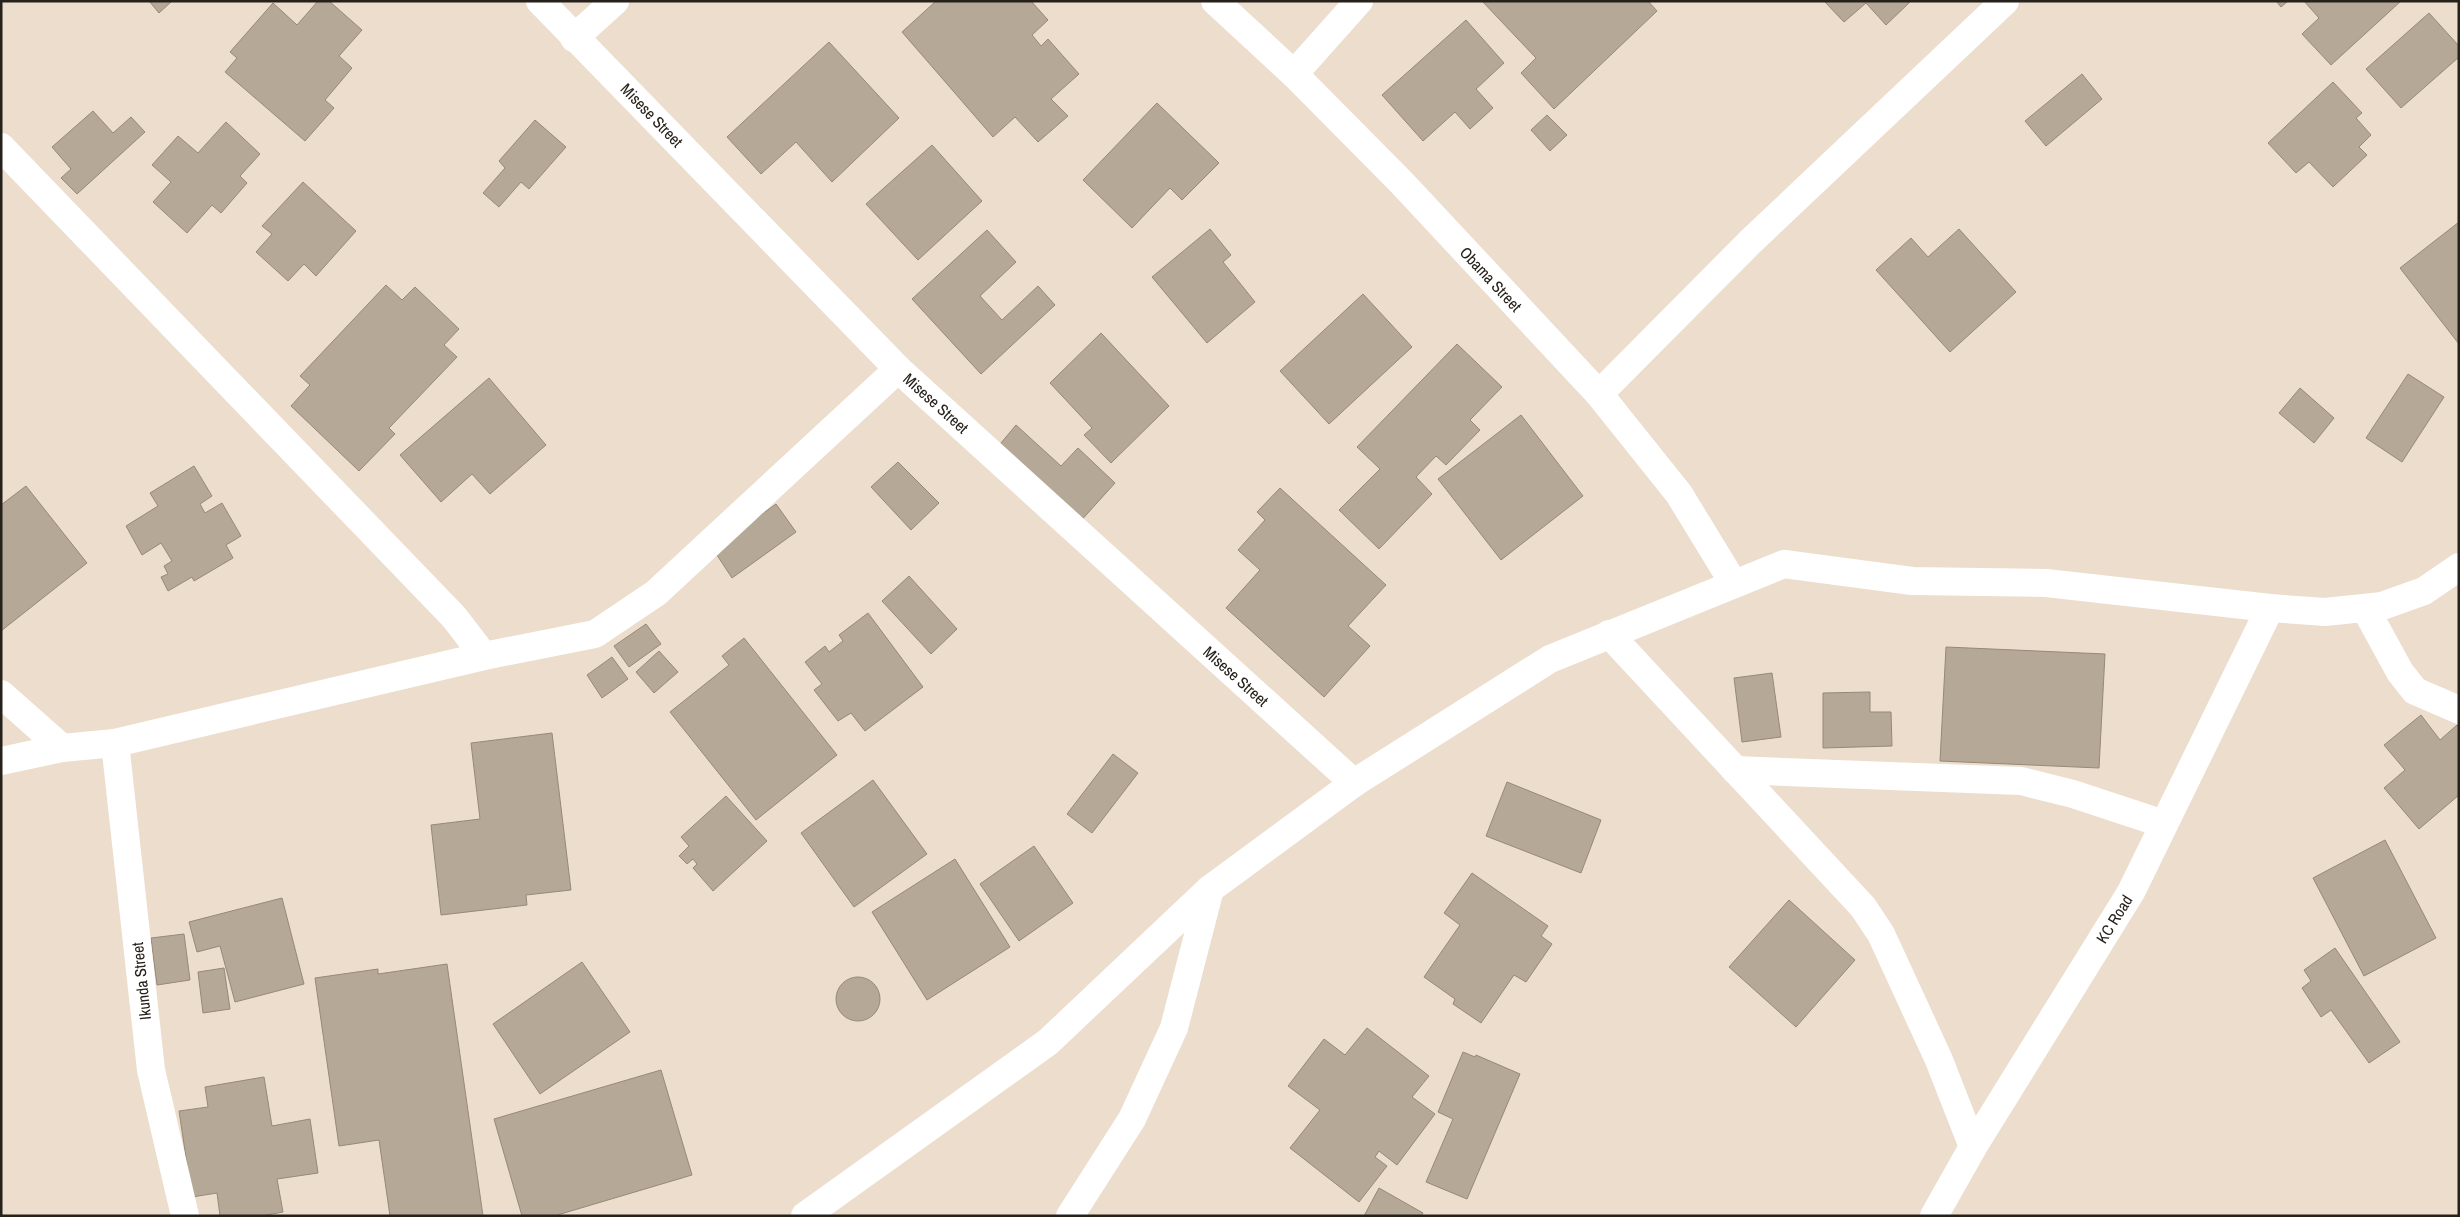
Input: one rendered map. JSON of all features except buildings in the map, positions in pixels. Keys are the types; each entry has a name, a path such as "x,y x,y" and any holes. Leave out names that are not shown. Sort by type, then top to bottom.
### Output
{"street":[{"name":"Misese Street","path":"540,1 898,369 1354,783"},
{"path":"574,38 615,1"},
{"name":"Obama Street","path":"1215,1 1294,74 1401,182 1600,394 1679,494 1734,584"},
{"path":"1294,74 1359,1"},
{"path":"1600,394 1750,242 2005,1"},
{"path":"1,147 454,617 484,656"},
{"path":"1,761 62,748 115,743 484,656 595,634 656,593 898,369"},
{"path":"805,1216 1048,1042 1210,889 1354,783 1550,659 1784,564 1912,581 2046,583 2270,608 2324,612 2382,606 2424,591 2459,567"},
{"name":"KC Road","path":"1934,1216 1973,1147 2131,892 2270,608"},
{"path":"2365,608 2400,672 2414,691 2459,710"},
{"path":"1609,634 1863,907 1881,934 1939,1060 1973,1147"},
{"path":"1,694 62,748"},
{"name":"Ikunda Street","path":"115,743 151,1070 185,1216"},
{"path":"1734,770 2021,781 2072,794 2164,824"},
{"path":"1070,1216 1132,1119 1174,1028 1210,889"}]}
